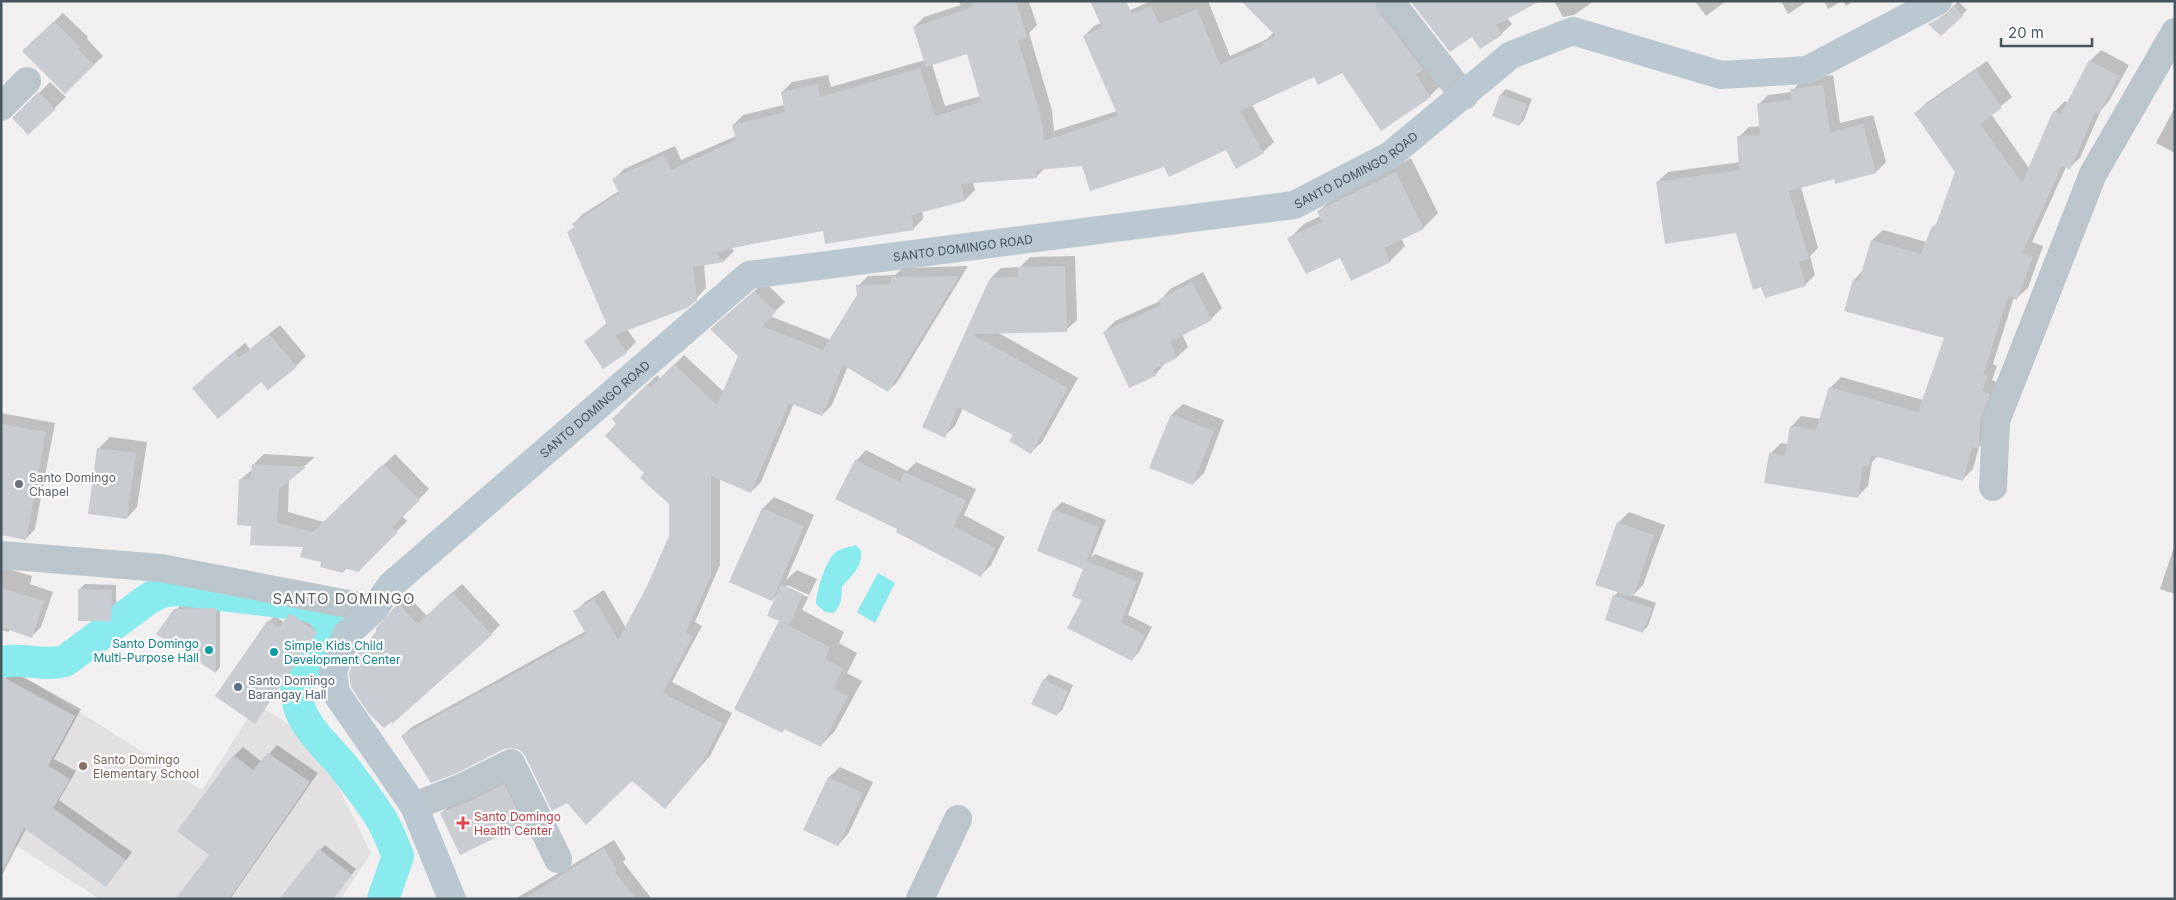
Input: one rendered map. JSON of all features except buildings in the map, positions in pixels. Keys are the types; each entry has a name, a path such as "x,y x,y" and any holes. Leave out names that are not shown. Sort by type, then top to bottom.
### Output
{"street":[{"path":"1390,1 1464,96"},
{"name":"SANTO DOMINGO ROAD","path":"452,899 414,806 336,693 332,672 346,635 374,609 391,585 749,275 1294,205 1389,156 1464,96 1511,55 1573,31 1721,75 1807,70 1938,1"},
{"path":"1993,487 1996,421 2093,174 2113,143 2175,32"},
{"path":"1,107 27,81"},
{"path":"1,554 160,568 374,609"},
{"path":"414,806 463,787 511,763 558,859"},
{"path":"920,899 958,819"}],"shaded area":[{"name":"Santo Domingo Elementary School","path":"6,665 202,790 257,704 316,742 371,853 341,899 100,899 1,836 1,673"}],"water":[{"path":"856,545 861,551 858,567 842,587 841,601 834,613 825,612 816,604 816,599 825,568 836,552"},
{"path":"878,573 895,583 875,623 857,612"}],"waterway":[{"path":"1,662 57,663 65,661 148,599 157,594 170,591 181,590 305,605 314,608 328,620 330,639 327,648 298,684 296,691 298,703 306,722 347,771 388,831 398,856 383,899"}],"place":[{"name":"Santo Domingo Chapel","path":"19,484"},
{"name":"Santo Domingo Multi-Purpose Hall","path":"209,650"},
{"name":"Simple Kids Child Development Center","path":"274,652"},
{"name":"Santo Domingo Barangay Hall","path":"238,687"},
{"name":"Santo Domingo Elementary School","path":"83,766"},
{"name":"Santo Domingo Health Center","path":"463,823"}],"district":[{"name":"SANTO DOMINGO","path":"344,598"}]}
